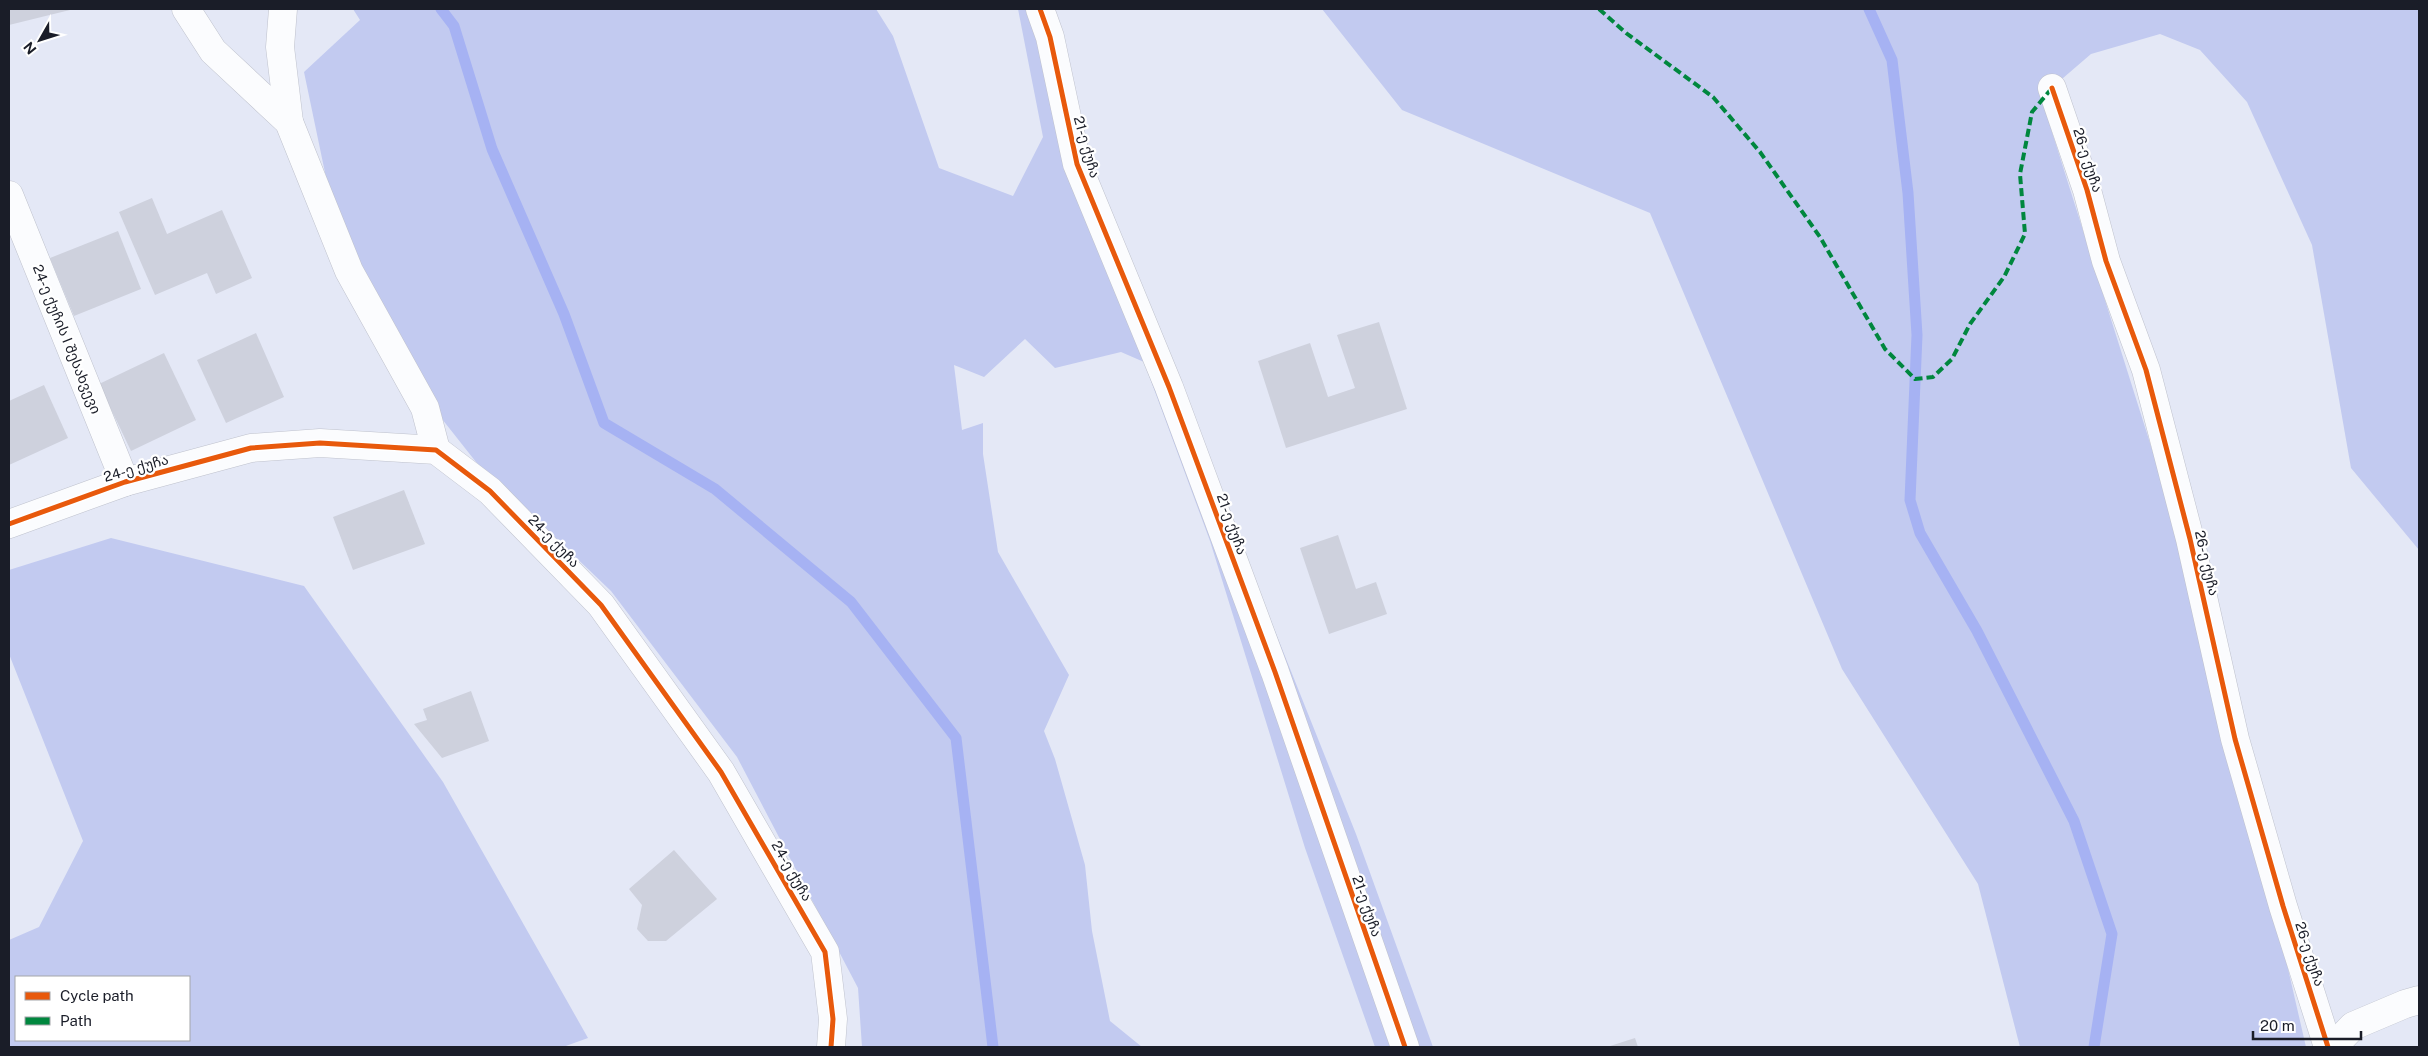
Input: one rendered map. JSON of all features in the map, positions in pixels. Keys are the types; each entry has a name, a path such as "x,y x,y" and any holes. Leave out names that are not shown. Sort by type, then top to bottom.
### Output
{"street":[{"path":"186,9 213,50 289,122"},
{"path":"283,9 280,47 289,122 349,271 425,408 436,450"},
{"name":"21-ე ქუჩა","path":"1040,9 1050,37 1077,164 1173,396 1275,672 1405,1047"},
{"name":"26-ე ქუჩა","path":"2052,88 2087,190 2106,261 2146,370 2190,539 2235,739 2283,906 2328,1047"},
{"name":"24-ე ქუჩის I შესახვევი","path":"9,196 125,482"},
{"name":"24-ე ქუჩა","path":"9,524 125,482 251,448 320,443 436,450 490,491 601,605 721,772 825,952 833,1019 830,1047"},
{"path":"2333,1047 2353,1026 2419,1000"}],"shaded area":[{"path":"353,9 876,9 893,36 939,168 1013,196 1043,137 1018,9 1052,9 1091,170 1356,834 1433,1047 1375,1047 1305,848 1210,541 1144,362 1121,352 1055,368 1025,339 984,377 954,365 962,430 983,423 983,454 998,552 1069,675 1044,731 1055,759 1085,865 1092,931 1110,1021 1142,1047 862,1047 858,988 737,757 611,591 476,462 412,381 342,254 304,72 360,20"},
{"path":"1322,9 2419,9 2419,550 2351,468 2312,245 2247,102 2200,50 2160,34 2091,54 2041,97 2213,643 2306,1047 2020,1047 1978,884 1842,669 1650,213 1402,110"},
{"path":"111,538 304,586 443,782 588,1038 563,1047 9,1047 9,940 39,927 83,841 9,654 9,570"}],"building":[{"path":"9,9 74,9 9,25"},
{"path":"152,198 167,234 222,210 252,278 216,294 207,273 155,295 119,212"},
{"path":"118,231 141,289 74,316 50,258"},
{"path":"1379,322 1407,409 1286,448 1258,361 1310,343 1328,397 1355,388 1337,335"},
{"path":"256,333 284,397 226,423 197,360"},
{"path":"164,353 196,420 131,451 99,384"},
{"path":"44,385 68,438 9,465 9,401"},
{"path":"404,490 425,544 353,570 333,517"},
{"path":"1338,535 1356,589 1376,582 1387,614 1329,634 1300,548"},
{"path":"471,691 489,741 442,758 414,724 427,720 423,709"},
{"path":"674,850 717,899 666,941 648,941 637,929 642,905 629,889"},
{"path":"1635,1038 1638,1047 1607,1047"}],"waterway":[{"path":"441,9 454,26 492,149 564,314 604,423 715,489 851,602 956,738 993,1047"},
{"path":"1869,9 1892,60 1908,193 1917,335 1910,500 1920,533 1977,631 2074,821 2112,934 2094,1047"}],"marked path":[{"path":"1599,9 1626,33 1713,97 1760,152 1820,237 1885,349 1915,379 1933,377 1952,359 1970,324 2004,277 2025,234 2020,174 2032,112 2052,88"}],"cycle path":[{"path":"1040,9 1050,37 1077,164 1169,387 1275,672 1405,1047"},
{"path":"2052,88 2087,190 2106,261 2146,370 2190,539 2235,739 2283,906 2328,1047"},
{"path":"9,524 125,482 251,448 320,443 436,450 490,491 601,605 721,772 825,952 833,1019 831,1047"}]}
